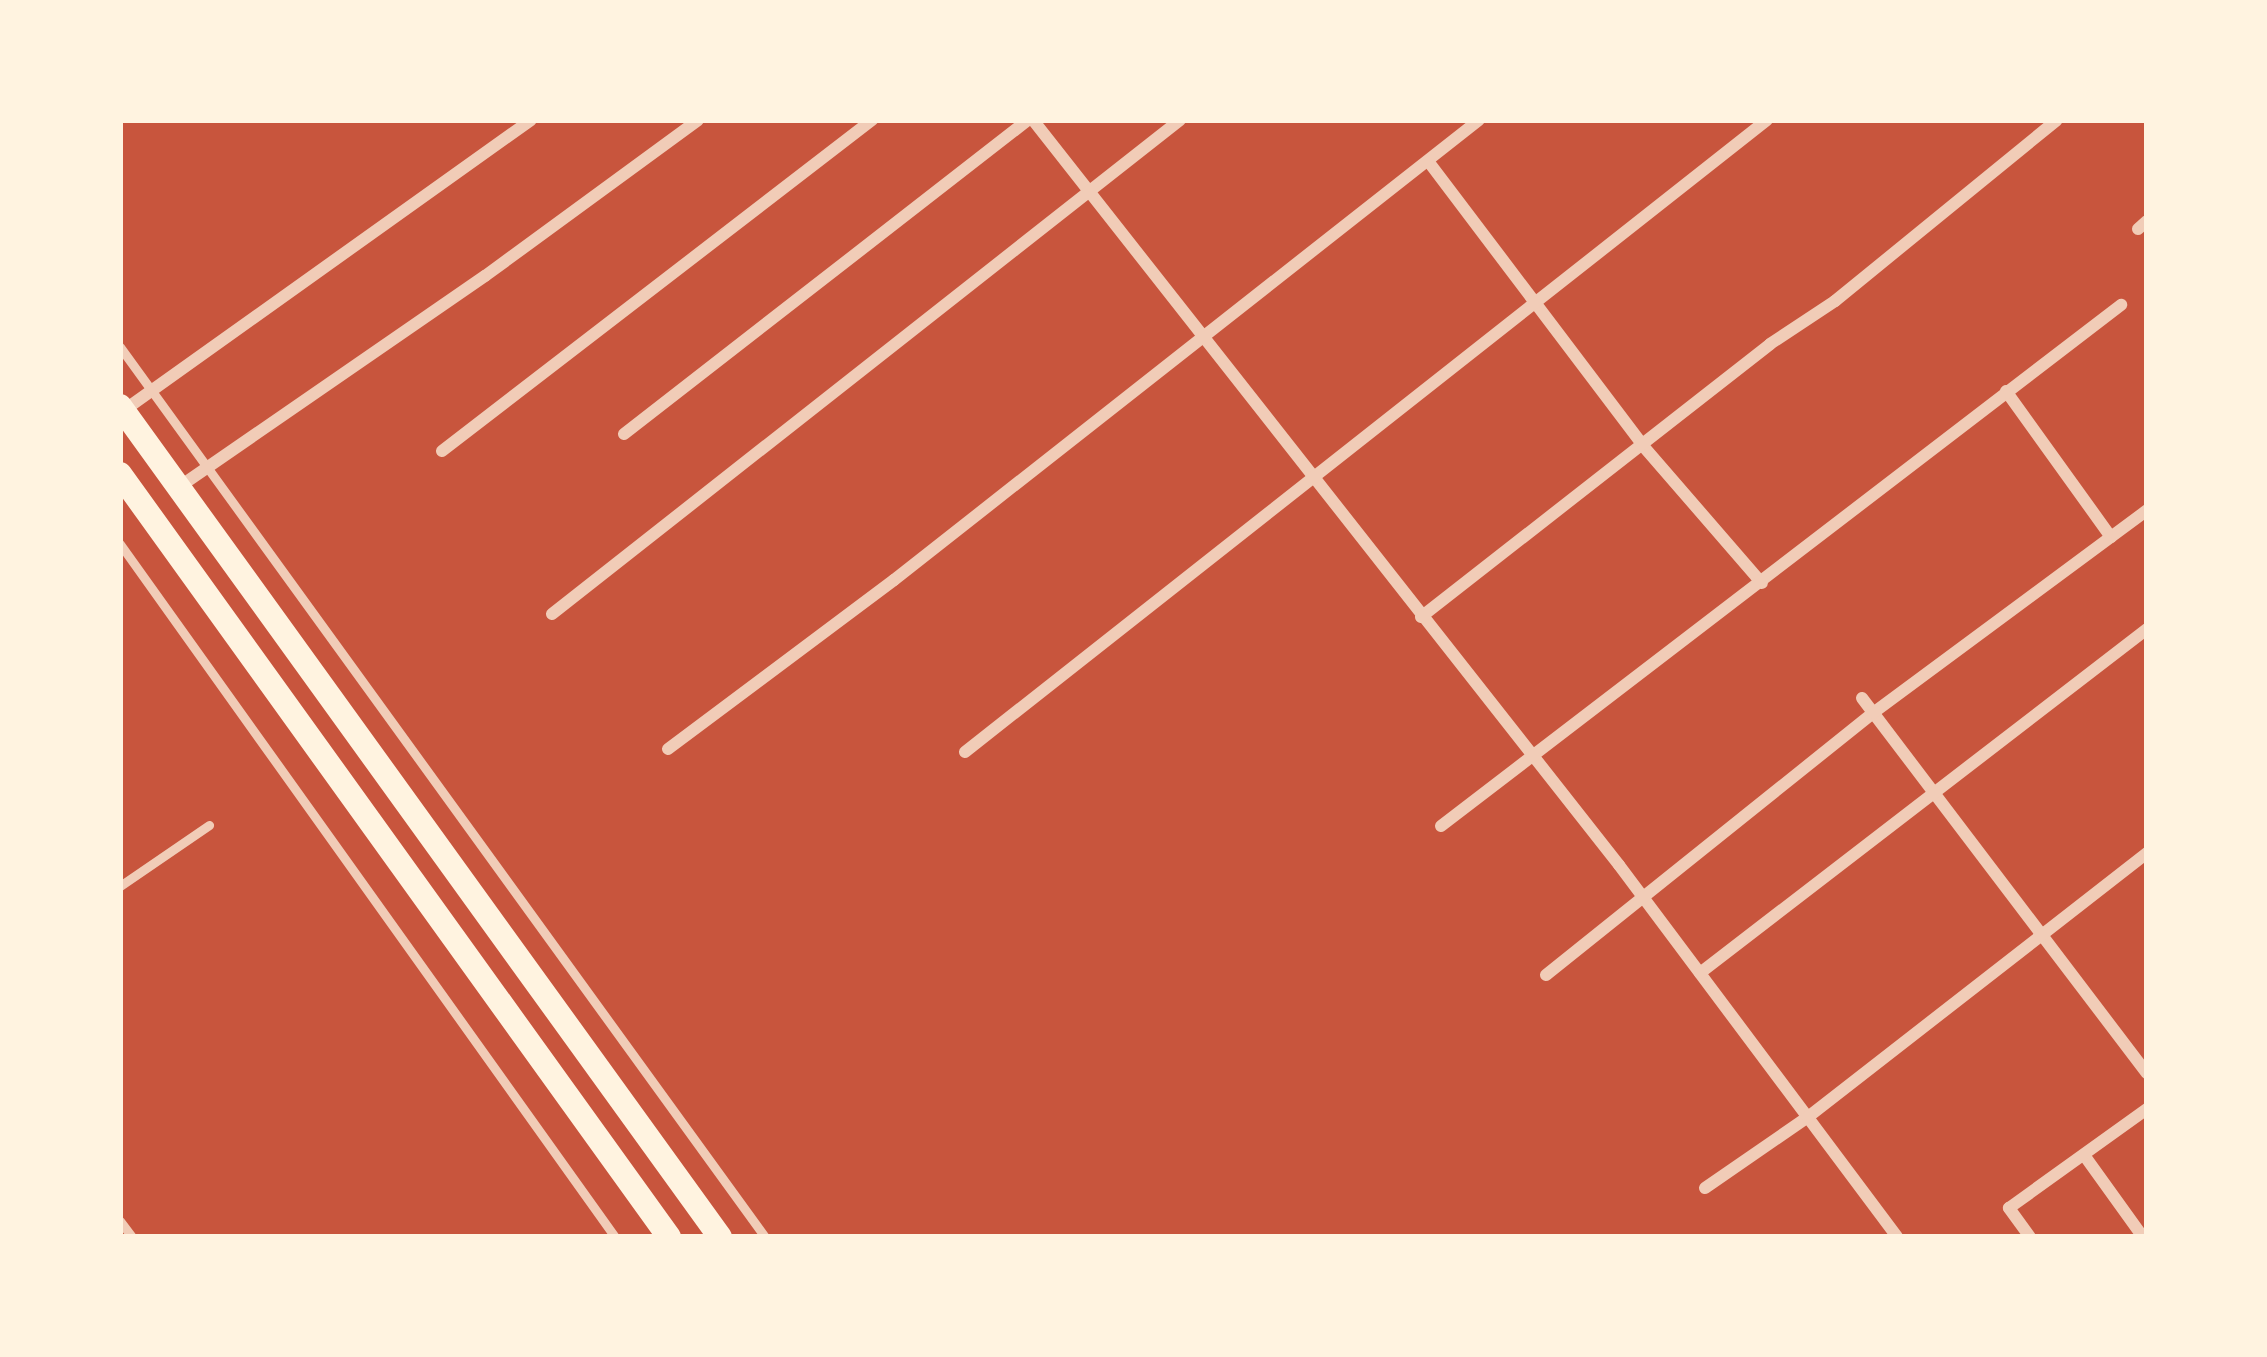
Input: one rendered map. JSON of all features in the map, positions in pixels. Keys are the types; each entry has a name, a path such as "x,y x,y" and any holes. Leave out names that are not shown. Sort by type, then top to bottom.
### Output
{"main road":[{"path":"122,408 720,1237"},
{"path":"120,475 669,1237"}],"street":[{"path":"122,408 531,120"},
{"path":"178,488 485,276 698,120"},
{"path":"442,451 872,120"},
{"path":"624,434 1031,120 1643,897 1897,1237"},
{"path":"552,614 1180,120"},
{"path":"668,749 894,580 1479,120"},
{"path":"965,752 1767,120"},
{"path":"1421,616 1645,447 2057,120"},
{"path":"1428,160 1645,447 1760,582"},
{"path":"1441,826 2121,305"},
{"path":"2006,392 2111,537"},
{"path":"1546,975 1874,713 2147,510"},
{"path":"1700,973 2147,629"},
{"path":"1862,698 2147,1073"},
{"path":"1705,1188 1808,1117 2147,853"},
{"path":"2030,1237 2009,1208 2147,1109"},
{"path":"2084,1154 2144,1237"}],"lane":[{"path":"120,346 765,1237"},
{"path":"120,544 615,1237"},
{"path":"120,886 208,825"},
{"path":"120,1221 132,1237"}]}
